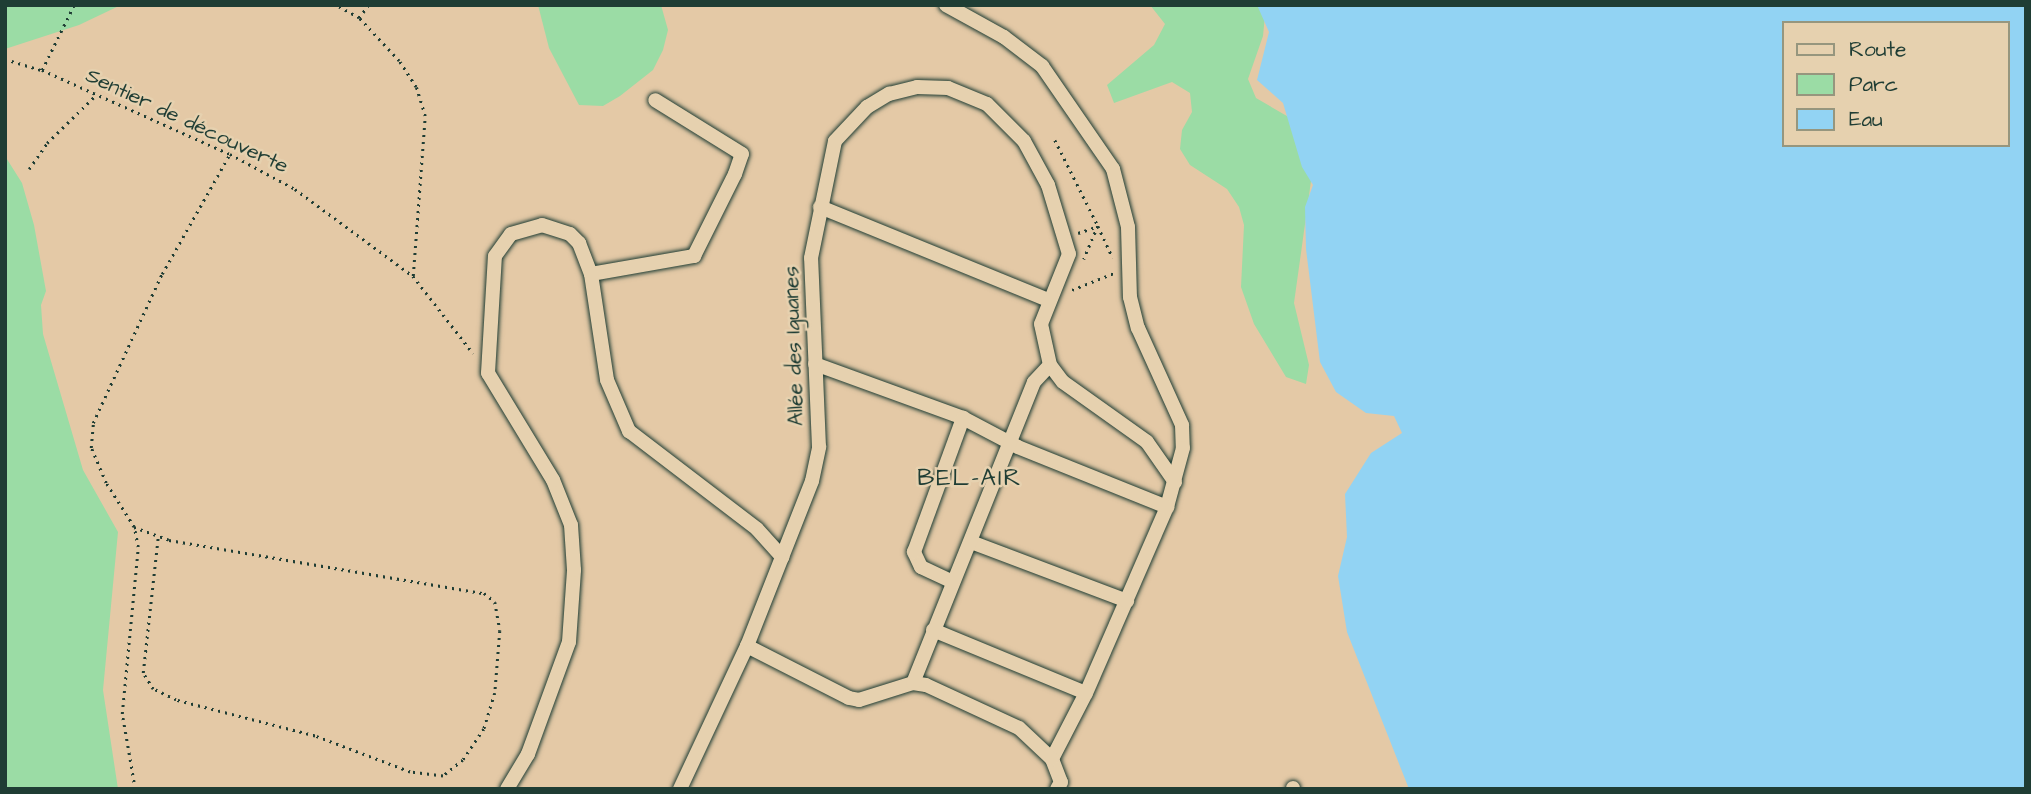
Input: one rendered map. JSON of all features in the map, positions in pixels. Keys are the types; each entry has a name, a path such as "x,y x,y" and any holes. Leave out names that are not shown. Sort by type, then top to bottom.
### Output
{"street":[{"path":"946,5 1004,37 1042,66 1113,169 1128,227 1130,297 1138,328 1182,425 1183,448 1167,507 1086,693 1052,758"},
{"name":"Allée des Iguanes","path":"680,789 747,646 813,481 819,447 809,281 829,158 845,127 889,94 917,87 948,88 987,104 1024,141 1067,237"},
{"path":"591,274 694,256 741,154 655,100"},
{"path":"820,207 1048,299"},
{"path":"507,789 528,754 569,642 573,551 571,525 553,480 488,373 495,256 511,234 542,225 570,234 586,255 607,380 629,430 757,529 782,557"},
{"path":"1067,237 1069,254 1048,299 1041,324 1050,365 1063,382 1147,442 1175,482"},
{"path":"815,364 963,418 1167,507"},
{"path":"913,683 1034,382 1050,365"},
{"path":"953,582 921,567 914,552 963,418"},
{"path":"971,542 1127,601"},
{"path":"933,630 1086,693"},
{"path":"747,646 849,698 859,699 913,683 1018,729 1052,758 1062,787"}],"path":[{"path":"42,70 74,5"},
{"path":"336,5 359,18 412,80 425,116 414,276"},
{"path":"359,18 368,5"},
{"name":"Sentier de découverte","path":"5,59 42,70 230,154 296,189 414,276 488,373"},
{"path":"29,169 47,143 96,95"},
{"path":"135,789 122,713 136,574 134,527 106,483 91,448 93,423 162,274 230,154"},
{"path":"1067,237 1098,226 1114,260"},
{"path":"1072,290 1120,271"},
{"path":"134,527 158,538 484,593 495,602 500,631 495,693 484,729 463,760 443,776 421,773 315,736 176,700 153,689 143,673 158,538"}],"green space":[{"path":"5,5 121,5 79,25 5,49"},
{"path":"538,5 661,5 668,30 663,50 653,70 620,96 603,106 579,105 549,48"},
{"path":"1150,5 1266,5 1263,36 1248,79 1256,98 1292,119 1312,174 1294,303 1309,365 1306,384 1286,377 1254,324 1241,287 1244,225 1239,207 1227,189 1190,165 1180,149 1182,130 1192,112 1190,93 1172,82 1114,103 1107,85 1154,45 1165,24"},
{"path":"5,156 22,183 34,225 46,291 41,305 43,334 83,470 118,532 103,690 118,789 5,789"}],"water":[{"path":"1257,5 2026,5 2026,789 1409,789 1347,632 1338,576 1347,537 1345,494 1371,453 1402,433 1394,416 1366,413 1336,392 1320,362 1306,249 1305,207 1313,185 1302,167 1283,103 1257,80 1269,32"}],"district":[{"name":"BEL-AIR","path":"970,479"}]}
